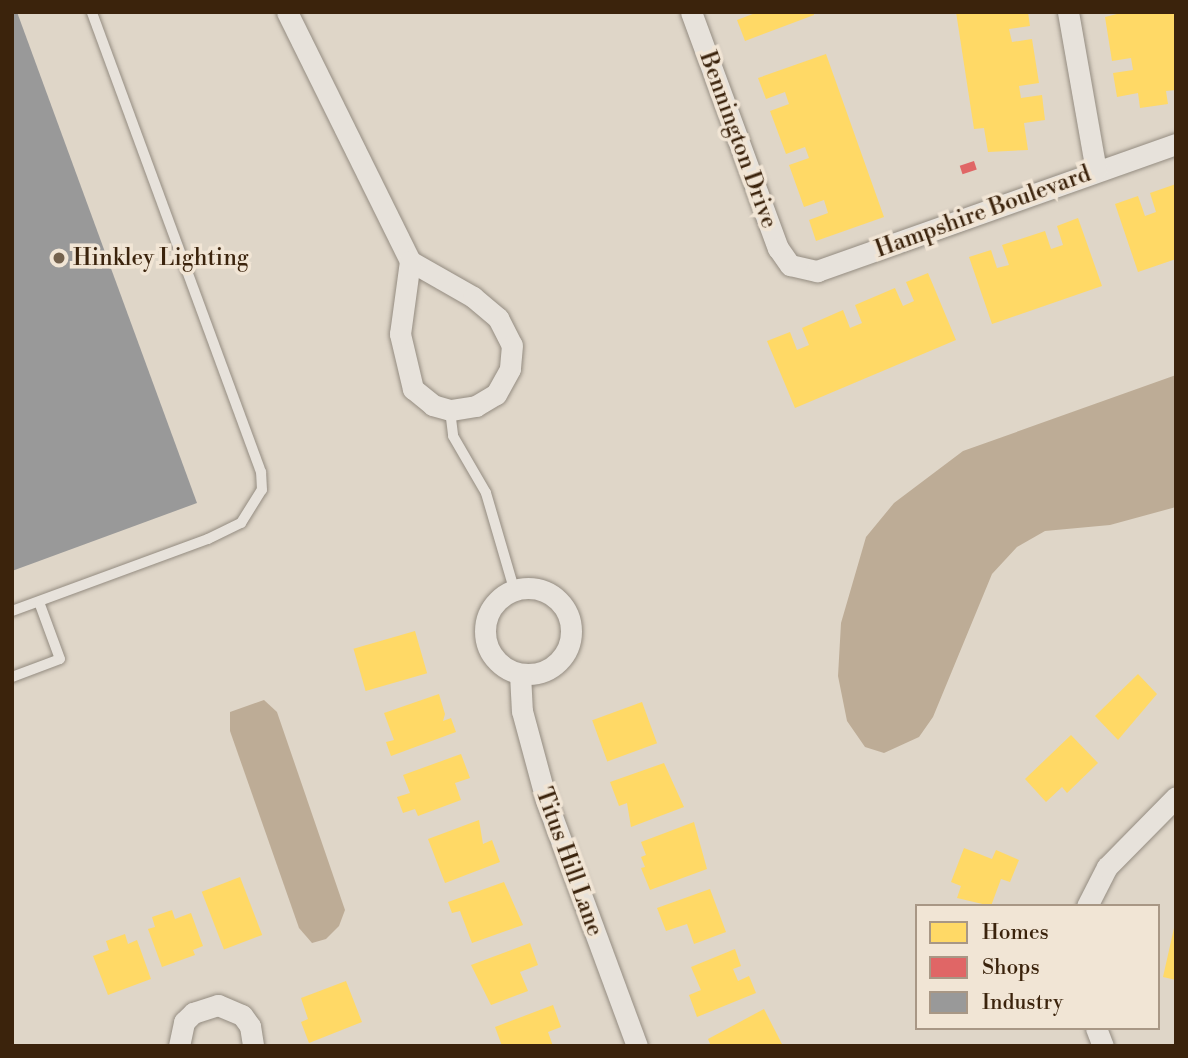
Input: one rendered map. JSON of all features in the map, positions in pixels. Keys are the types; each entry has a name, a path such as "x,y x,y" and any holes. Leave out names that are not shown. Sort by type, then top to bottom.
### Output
{"street":[{"path":"287,12 410,261 400,334 405,365 413,388 433,405 450,410 476,406 496,394 510,369 512,345 498,318 474,297 410,261"},
{"name":"Bennington Drive","path":"691,12 778,248 790,265"},
{"path":"1068,12 1096,170"},
{"name":"Hampshire Boulevard","path":"790,265 817,271 1096,170 1176,144"},
{"path":"535,588 554,597 567,613 571,633 565,653 551,668 520,674 494,658 484,629 490,609 514,589 535,588"},
{"name":"Titus Hill Lane","path":"520,674 522,711 538,778 637,1046"},
{"path":"1088,904 1107,867 1176,797"},
{"path":"179,1046 184,1023 193,1013 218,1005 242,1015 250,1026 253,1046"}],"lane":[{"path":"12,611 241,523 262,490 261,472 92,12"},
{"path":"450,410 453,436 486,492 514,589"},
{"path":"12,677 60,659 39,602"}],"shaded area":[{"path":"1176,375 1176,507 1110,525 1045,531 1017,547 992,574 933,717 919,737 884,753 865,747 847,721 838,676 841,623 866,537 894,503 963,451"},
{"path":"264,700 277,712 345,910 339,926 326,939 312,943 299,928 230,731 230,712"}],"building: Homes":[{"path":"758,12 813,12 814,15 745,41 737,20"},
{"path":"956,12 1028,12 1030,26 1009,29 1012,42 1032,39 1039,83 1019,86 1021,98 1042,95 1045,120 1024,123 1028,150 988,152 984,128 974,129"},
{"path":"1125,12 1176,12 1176,90 1166,91 1168,104 1140,108 1138,93 1117,97 1113,73 1133,70 1131,58 1112,61 1105,17"},
{"path":"826,54 884,217 816,241 809,220 828,213 824,200 804,207 789,165 809,158 805,147 786,154 770,111 789,104 785,92 766,99 758,78"},
{"path":"1176,184 1176,259 1138,272 1115,204 1138,196 1145,216 1156,212 1150,193"},
{"path":"1078,218 1102,286 992,324 969,257 991,250 997,268 1009,265 1002,245 1045,231 1051,249 1063,245 1057,226"},
{"path":"928,273 956,340 795,408 767,341 790,332 797,350 809,345 802,328 843,310 850,328 862,323 855,305 895,288 903,306 914,301 906,282"},
{"path":"415,631 427,673 366,691 353,649"},
{"path":"1138,674 1157,694 1118,740 1095,716"},
{"path":"439,694 445,714 443,721 451,718 456,732 391,756 386,742 394,740 384,713"},
{"path":"642,702 657,743 607,761 592,720"},
{"path":"1071,735 1098,763 1067,793 1062,787 1046,802 1025,779"},
{"path":"461,754 470,778 455,783 461,800 418,816 415,809 403,813 397,797 410,793 403,775"},
{"path":"664,763 684,807 631,827 627,803 619,806 610,782"},
{"path":"479,820 483,844 492,840 500,862 445,883 428,839"},
{"path":"694,822 707,869 650,890 641,868 645,867 641,857 646,855 641,842"},
{"path":"964,848 992,859 996,850 1019,860 1010,882 1001,879 992,904 957,898 961,886 951,882"},
{"path":"240,877 262,935 224,950 202,892"},
{"path":"504,882 523,925 472,943 460,911 452,913 448,902"},
{"path":"710,889 726,932 694,944 687,924 666,931 657,908"},
{"path":"172,910 175,919 191,913 203,946 193,950 195,955 162,967 148,929 155,927 152,917"},
{"path":"1176,919 1176,980 1163,977"},
{"path":"125,934 128,944 137,940 151,979 108,995 93,956 109,950 106,941"},
{"path":"530,943 538,965 520,972 528,991 491,1005 471,965"},
{"path":"735,949 741,966 733,969 738,981 749,976 756,993 697,1017 689,995 701,990 691,967"},
{"path":"346,981 362,1022 309,1043 301,1022 308,1019 301,998"},
{"path":"553,1005 561,1027 548,1032 553,1046 502,1046 495,1027"},
{"path":"764,1009 783,1046 711,1046 708,1039"}],"building: Shops":[{"path":"974,161 977,170 963,174 960,166"}],"building: Industry":[{"name":"Hinkley Lighting","path":"12,12 17,12 197,503 12,571"}],"place":[{"name":"Hinkley Lighting","path":"59,258"}]}
